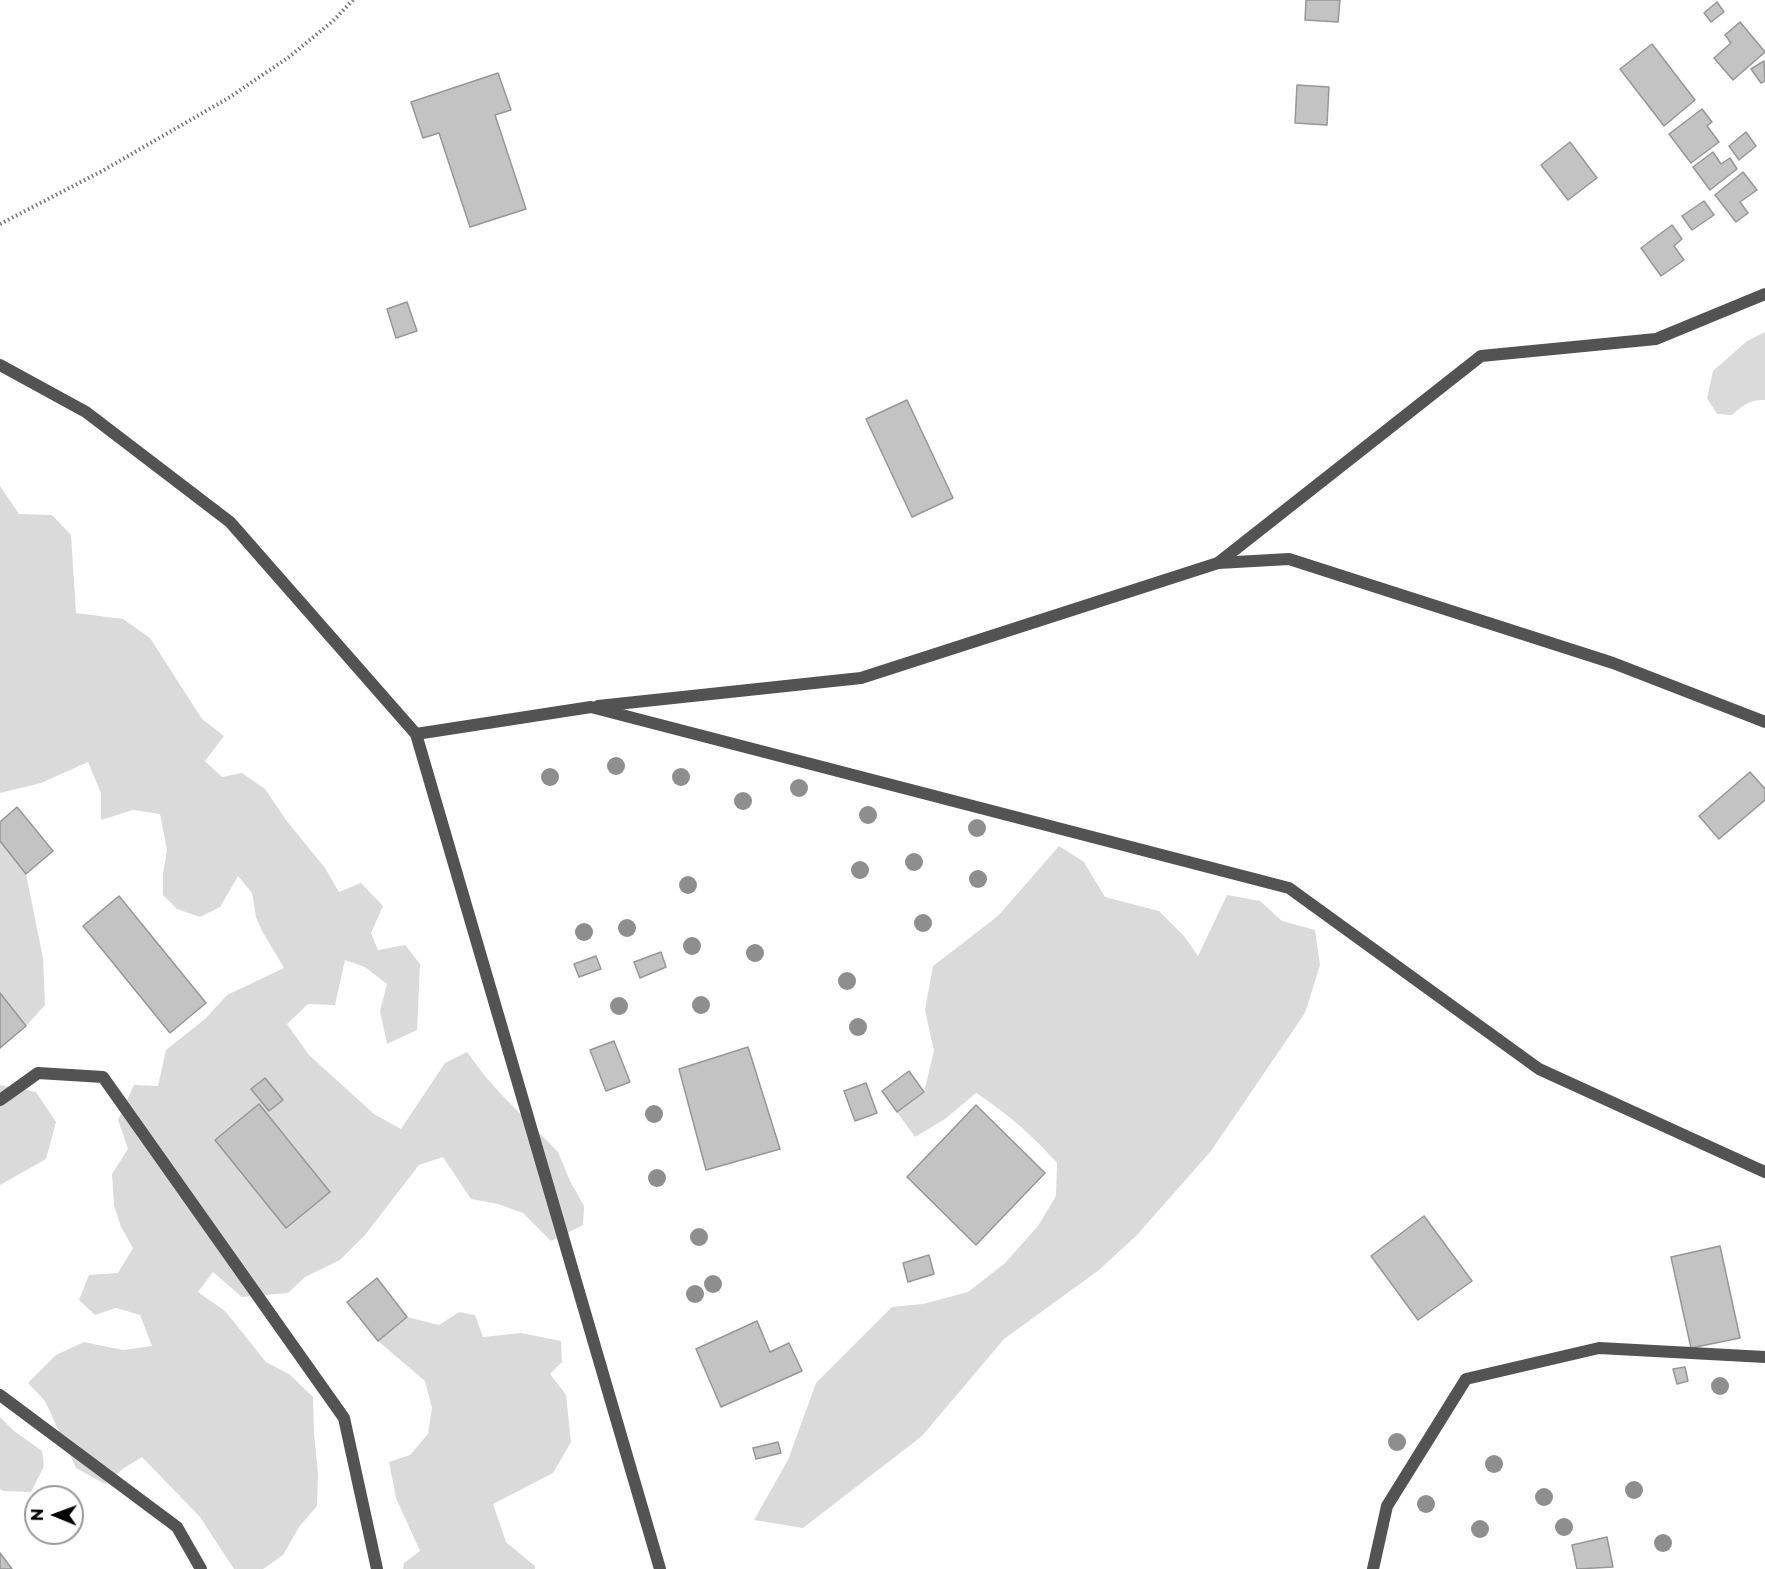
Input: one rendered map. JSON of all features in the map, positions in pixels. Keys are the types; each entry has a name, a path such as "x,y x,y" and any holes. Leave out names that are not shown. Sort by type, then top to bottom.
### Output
{"street":[{"path":"1218,563 1481,356 1656,339 1765,294"},
{"path":"0,365 86,412 230,522 416,734 660,1569"},
{"path":"416,734 591,707 861,678 1218,563 1289,559 1612,663 1765,722"},
{"path":"591,707 1289,888 1539,1070 1765,1172"},
{"path":"0,1100 38,1073 103,1077 344,1418 377,1569"},
{"path":"1373,1569 1387,1506 1466,1379 1599,1348 1765,1357"},
{"path":"0,1395 177,1527 201,1569"}],"path":[{"path":"0,224 104,170 230,97 289,57 333,21 352,0"}],"shaded area":[{"path":"1765,332 1765,400 1747,403 1732,415 1717,414 1707,398 1713,371 1747,341"},
{"path":"0,486 19,514 52,515 71,535 76,613 123,619 150,638 202,719 224,736 205,761 222,777 242,773 265,789 286,820 325,868 339,892 361,883 383,906 371,933 378,950 405,945 420,964 417,1030 387,1044 380,1011 387,984 365,967 345,960 335,1005 308,1004 287,1024 309,1055 374,1114 401,1129 445,1063 467,1052 500,1093 558,1152 584,1206 583,1225 551,1241 523,1213 498,1204 471,1199 443,1157 419,1165 365,1235 340,1260 305,1277 288,1293 242,1297 213,1272 198,1292 225,1311 266,1362 289,1374 313,1397 318,1473 317,1506 299,1527 283,1555 263,1569 234,1569 200,1517 142,1457 105,1484 76,1468 45,1401 28,1383 56,1355 84,1342 123,1350 152,1346 140,1315 116,1308 95,1315 79,1300 89,1275 118,1273 133,1248 121,1227 114,1205 112,1174 128,1149 118,1120 134,1085 158,1086 166,1050 205,1019 227,995 284,968 256,917 252,893 238,876 220,907 200,917 177,909 163,895 163,873 167,850 160,814 133,810 101,820 101,793 88,762 41,783 0,793"},
{"path":"0,841 26,874 43,958 45,1005 26,1026 0,993"},
{"path":"1059,846 1084,862 1105,897 1159,911 1184,936 1198,956 1227,895 1260,901 1282,921 1315,930 1320,965 1305,1013 1211,1151 1137,1235 1099,1270 1004,1339 922,1436 803,1528 754,1520 788,1460 816,1383 892,1307 923,1304 968,1292 1005,1263 1038,1226 1056,1196 1057,1163 1019,1125 976,1093 945,1119 915,1137 897,1112 924,1092 934,1051 925,1010 933,966 998,916"},
{"path":"0,1085 36,1092 56,1122 46,1159 0,1185"},
{"path":"459,1312 475,1315 483,1337 521,1333 561,1341 562,1362 550,1374 566,1395 571,1442 553,1473 493,1504 506,1542 535,1566 535,1569 403,1569 404,1563 420,1551 396,1498 389,1462 410,1455 428,1434 432,1408 425,1381 378,1341 407,1317 439,1325"},
{"path":"0,1417 14,1431 42,1451 44,1466 34,1485 24,1485 24,1492 0,1489"}],"building":[{"path":"1306,0 1340,0 1338,22 1305,20"},
{"path":"1717,2 1724,12 1711,22 1704,13"},
{"path":"1740,22 1765,52 1733,80 1714,58 1731,43 1725,35"},
{"path":"1652,44 1695,100 1664,126 1620,69"},
{"path":"1764,61 1765,81 1761,83 1751,69"},
{"path":"498,73 511,110 495,115 526,209 470,227 439,133 423,138 411,102"},
{"path":"1297,85 1329,87 1327,125 1295,123"},
{"path":"1702,109 1712,122 1707,126 1719,142 1691,163 1669,134"},
{"path":"1746,132 1756,146 1739,160 1729,146"},
{"path":"1570,142 1597,178 1568,200 1541,165"},
{"path":"1713,152 1721,164 1730,158 1737,169 1710,190 1693,167"},
{"path":"1743,172 1757,190 1740,202 1748,213 1736,222 1715,195"},
{"path":"1704,201 1714,215 1692,230 1682,216"},
{"path":"1672,225 1682,239 1674,246 1684,260 1661,276 1641,248"},
{"path":"407,302 417,331 396,338 387,309"},
{"path":"907,400 953,498 912,517 866,419"},
{"path":"1750,772 1765,789 1765,800 1719,839 1699,816"},
{"path":"17,807 53,851 26,874 0,841 0,822"},
{"path":"119,896 206,1003 170,1033 83,926"},
{"path":"661,952 666,967 640,978 634,962"},
{"path":"596,956 601,969 579,977 574,964"},
{"path":"0,993 26,1026 0,1048"},
{"path":"614,1041 630,1082 606,1091 590,1050"},
{"path":"748,1047 780,1149 706,1170 679,1069"},
{"path":"909,1071 924,1092 897,1112 882,1091"},
{"path":"265,1078 283,1100 269,1111 251,1089"},
{"path":"866,1083 877,1113 855,1121 844,1091"},
{"path":"259,1104 330,1192 286,1228 215,1140"},
{"path":"976,1105 1045,1173 976,1245 907,1177"},
{"path":"1424,1216 1472,1281 1418,1320 1371,1256"},
{"path":"1720,1246 1740,1338 1691,1348 1671,1257"},
{"path":"929,1255 934,1274 908,1282 903,1263"},
{"path":"377,1278 407,1317 378,1341 347,1302"},
{"path":"757,1321 770,1352 789,1343 802,1371 721,1407 696,1349"},
{"path":"1685,1367 1688,1381 1677,1384 1673,1369"},
{"path":"778,1442 781,1453 756,1459 753,1448"},
{"path":"1607,1537 1613,1567 1577,1569 1572,1545"},
{"path":"0,1553 12,1569 0,1569"}]}
